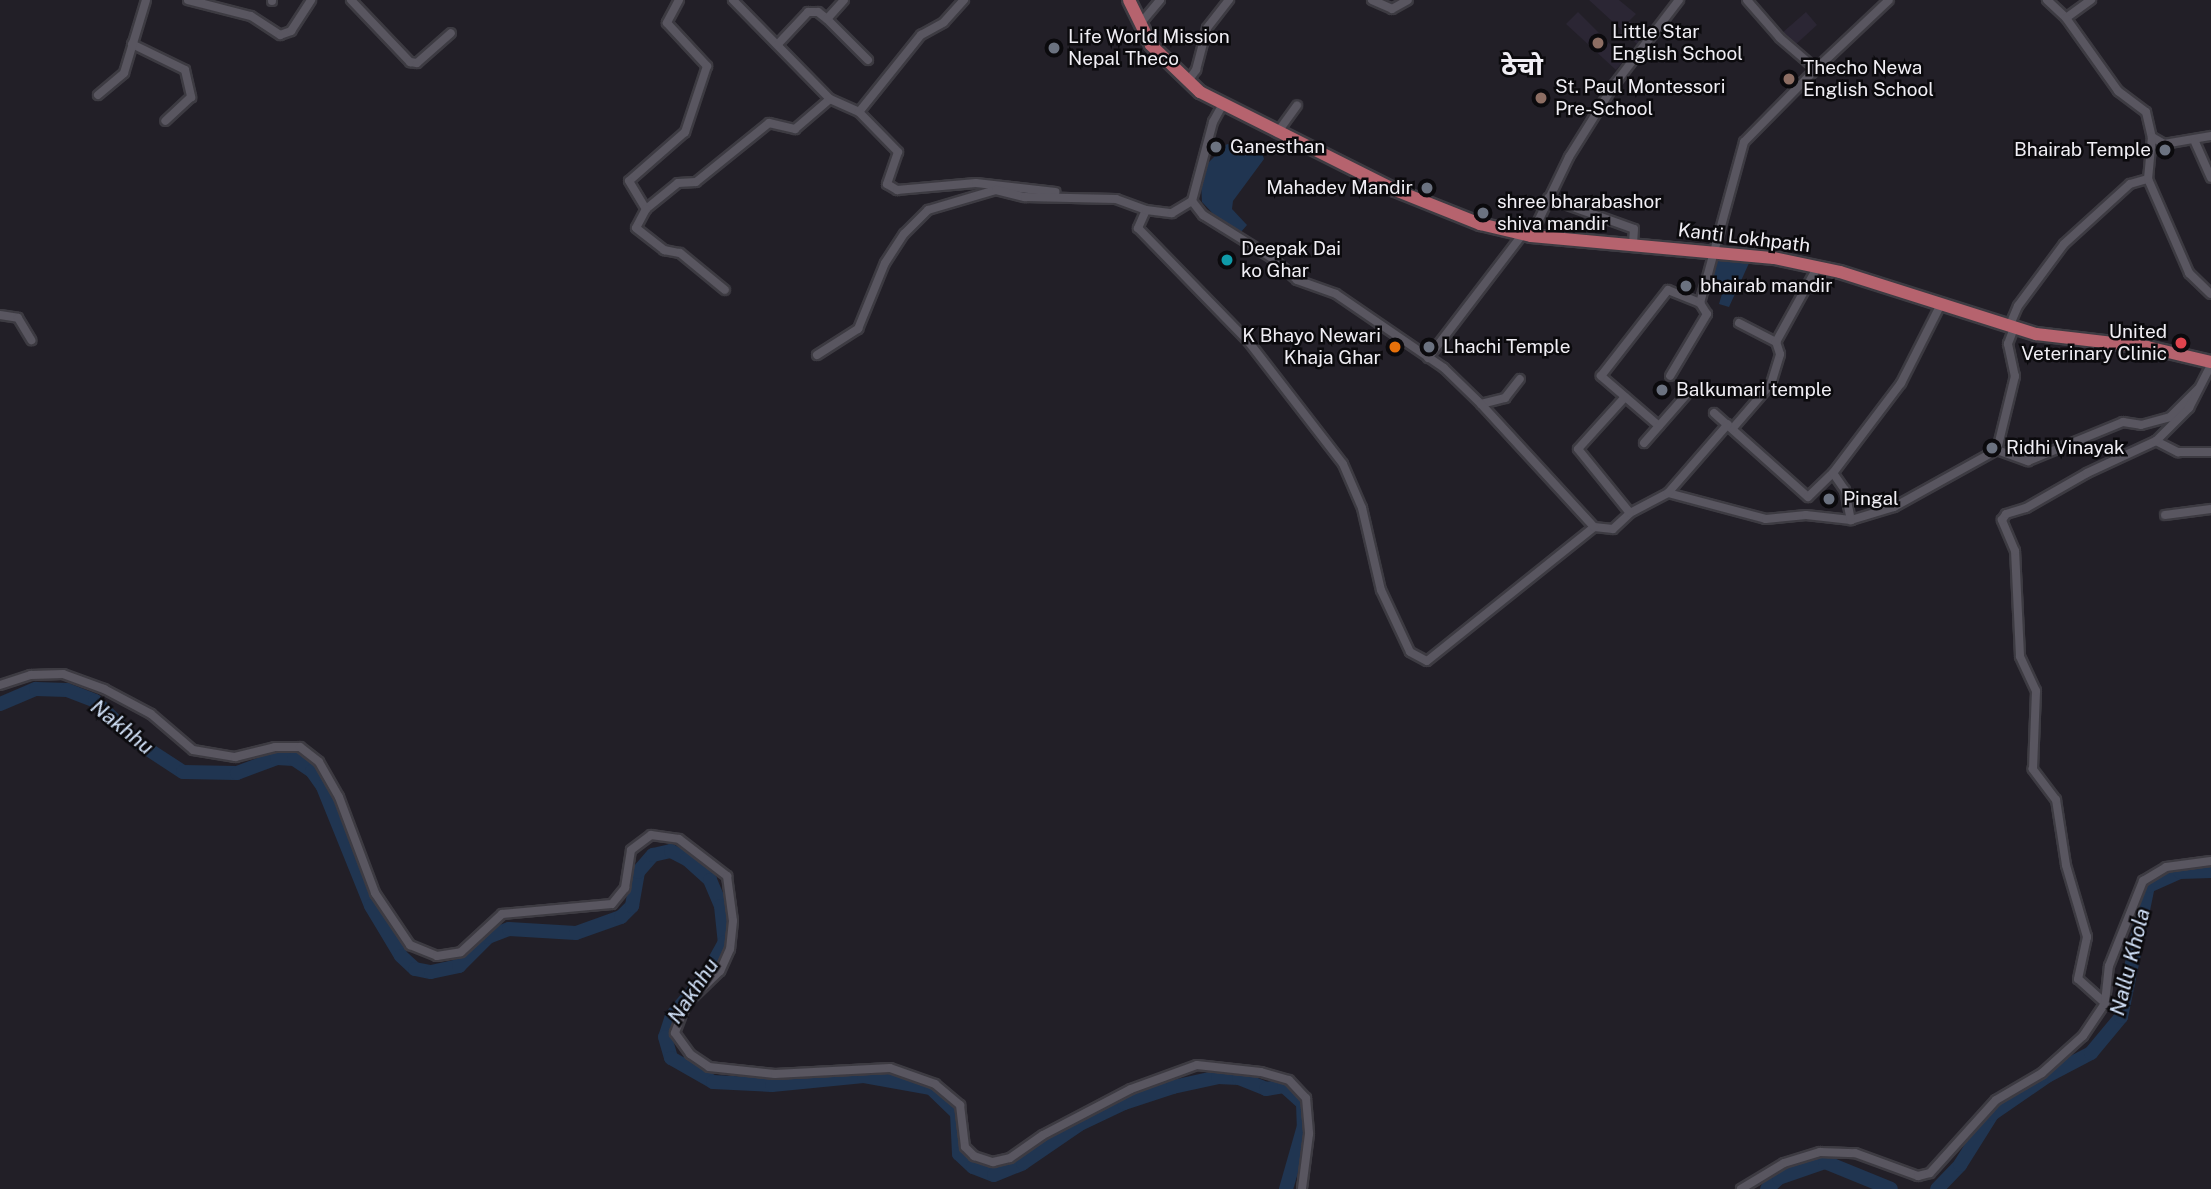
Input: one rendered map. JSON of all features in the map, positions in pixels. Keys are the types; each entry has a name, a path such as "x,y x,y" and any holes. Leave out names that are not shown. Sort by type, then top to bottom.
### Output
{"main road":[{"name":"Kanti Lokhpath","path":"1129,0 1152,45 1188,81 1223,104 1395,191 1526,236 1716,252 1818,267 2012,328 2147,347 2211,364"}],"street":[{"path":"98,95 124,73 146,0"},
{"path":"188,0 251,16 280,35 290,31 311,0"},
{"path":"351,0 411,62 417,63 451,33"},
{"path":"646,209 629,181 685,132 707,66 667,23 679,0"},
{"path":"733,0 830,99 859,112 898,152 887,184 897,190 976,183 1116,199 1146,210 1172,213 1192,201 1213,122 1223,104"},
{"path":"827,19 844,0"},
{"path":"859,112 921,35 944,22 964,0"},
{"path":"1140,24 1160,0"},
{"path":"1188,81 1196,71 1207,28 1229,0"},
{"path":"1372,0 1392,9 1408,0"},
{"path":"1428,358 1526,236 1614,85 1679,0"},
{"path":"1747,0 1780,37 1816,69"},
{"path":"1670,376 1706,321 1702,305 1744,142 1889,0"},
{"path":"2047,0 2066,18 2109,80 2146,112 2152,137 2148,179 2189,273 2211,294"},
{"path":"2066,18 2091,0"},
{"path":"778,44 808,12 818,12 868,60"},
{"path":"132,44 185,70 191,97 165,121"},
{"path":"725,290 680,253 664,250 636,228 646,209 678,183 696,182 769,123 795,129 830,99"},
{"path":"1278,133 1297,105"},
{"path":"2152,137 2164,144 2196,142 2211,136"},
{"path":"2196,142 2211,178"},
{"path":"1668,493 1766,519 1806,515 1851,520 1894,507 1997,450 2015,376 2008,345 2018,306 2064,244 2130,184 2148,179"},
{"path":"817,355 858,329 885,263 904,234 928,210 996,190 1025,197 1065,194"},
{"path":"1548,198 1634,229 1633,245"},
{"path":"1192,201 1203,215 1272,258 1297,280 1336,294 1428,358 1481,404 1594,527 1613,529 1630,513 1668,493 1772,384 1780,354 1776,342 1739,323"},
{"path":"1146,210 1138,228 1248,341 1343,464 1362,509 1381,590 1410,652 1426,661 1594,527"},
{"path":"1776,342 1818,267"},
{"path":"1658,426 1601,376 1668,290 1702,305"},
{"path":"1714,412 1806,497 1833,473 1911,367 1941,304"},
{"path":"0,315 18,318 31,340"},
{"path":"2105,1003 2078,979 2087,937 2066,865 2056,800 2033,769 2036,691 2020,656 2016,561 2002,520 2006,513 2026,508 2087,473 2156,441 2189,408 2211,364"},
{"path":"1481,404 1505,398 1520,379"},
{"path":"1997,450 2028,461 2123,422 2157,422 2170,417 2203,383"},
{"path":"1644,443 1687,394"},
{"path":"1625,397 1578,449 1630,513"},
{"path":"2156,441 2178,452 2211,453"},
{"path":"1833,473 1845,490 1851,520"},
{"path":"2165,514 2211,509"},
{"path":"0,685 31,675 63,674 104,689 151,714 193,750 235,757 275,747 300,747 319,762 340,797 374,893 410,945 436,956 461,952 502,914 612,904 625,888 631,850 651,835 679,839 727,876 733,921 730,949 720,971 686,1004 675,1033 690,1055 709,1067 775,1074 890,1068 935,1084 960,1105 965,1147 974,1156 993,1161 1010,1158 1130,1089 1197,1065 1261,1072 1289,1080 1306,1098 1309,1134 1302,1189"},
{"path":"1741,1189 1784,1163 1820,1152 1855,1153 1918,1176 1930,1173 1996,1100 2042,1073 2083,1036 2105,1003 2109,966 2144,881 2166,867 2211,861"}],"shaded area":[{"path":"1589,0 1619,0 1636,14 1629,21 1645,36 1637,44"},
{"name":"Little Star English School","path":"1578,12 1625,59 1616,70 1566,24"},
{"path":"1806,12 1817,25 1794,46 1782,33"}],"water":[{"path":"1227,144 1262,153 1264,159 1233,201 1232,209 1247,225 1241,232 1217,218 1202,202 1201,183 1207,164"},
{"path":"1716,258 1750,261 1729,307 1719,304 1722,294 1707,288"}],"waterway":[{"name":"Nakhhu","path":"0,704 36,689 67,690 95,701 137,742 183,772 237,773 277,758 294,759 312,771 323,787 371,906 401,956 415,969 431,972 459,966 488,937 509,929 576,933 621,917 632,906 638,872 653,855 671,851 687,859 710,880 721,906 725,942 707,974 672,1016 665,1037 671,1058 713,1082 772,1085 864,1076 931,1088 957,1113 959,1154 973,1167 994,1175 1023,1163 1080,1124 1124,1103 1173,1087 1218,1077 1239,1078 1266,1089 1284,1086 1303,1103 1304,1126 1286,1189"},
{"name":"Nallu Khola","path":"1937,1189 1960,1165 1992,1114 2047,1076 2091,1053 2121,1017 2148,886 2180,872 2211,871"},
{"name":"Nallu Khola","path":"1767,1189 1779,1178 1825,1162 1891,1189"}],"place":[{"name":"Little Star English School","path":"1598,43"},
{"name":"Life World Mission Nepal Theco","path":"1054,48"},
{"name":"Thecho Newa English School","path":"1789,79"},
{"name":"St. Paul Montessori Pre-School","path":"1541,98"},
{"name":"Ganesthan","path":"1216,147"},
{"name":"Bhairab Temple","path":"2165,150"},
{"name":"Mahadev Mandir","path":"1427,188"},
{"name":"shree bharabashor shiva mandir","path":"1483,213"},
{"name":"Deepak Dai ko Ghar","path":"1227,260"},
{"name":"bhairab mandir","path":"1686,286"},
{"name":"United Veterinary Clinic","path":"2181,343"},
{"name":"K Bhayo Newari Khaja Ghar","path":"1395,347"},
{"name":"Lhachi Temple","path":"1429,347"},
{"name":"Balkumari temple","path":"1662,390"},
{"name":"Ridhi Vinayak","path":"1992,448"},
{"name":"Pingal","path":"1829,499"}],"district":[{"name":"ठेचो","path":"1522,66"}]}
